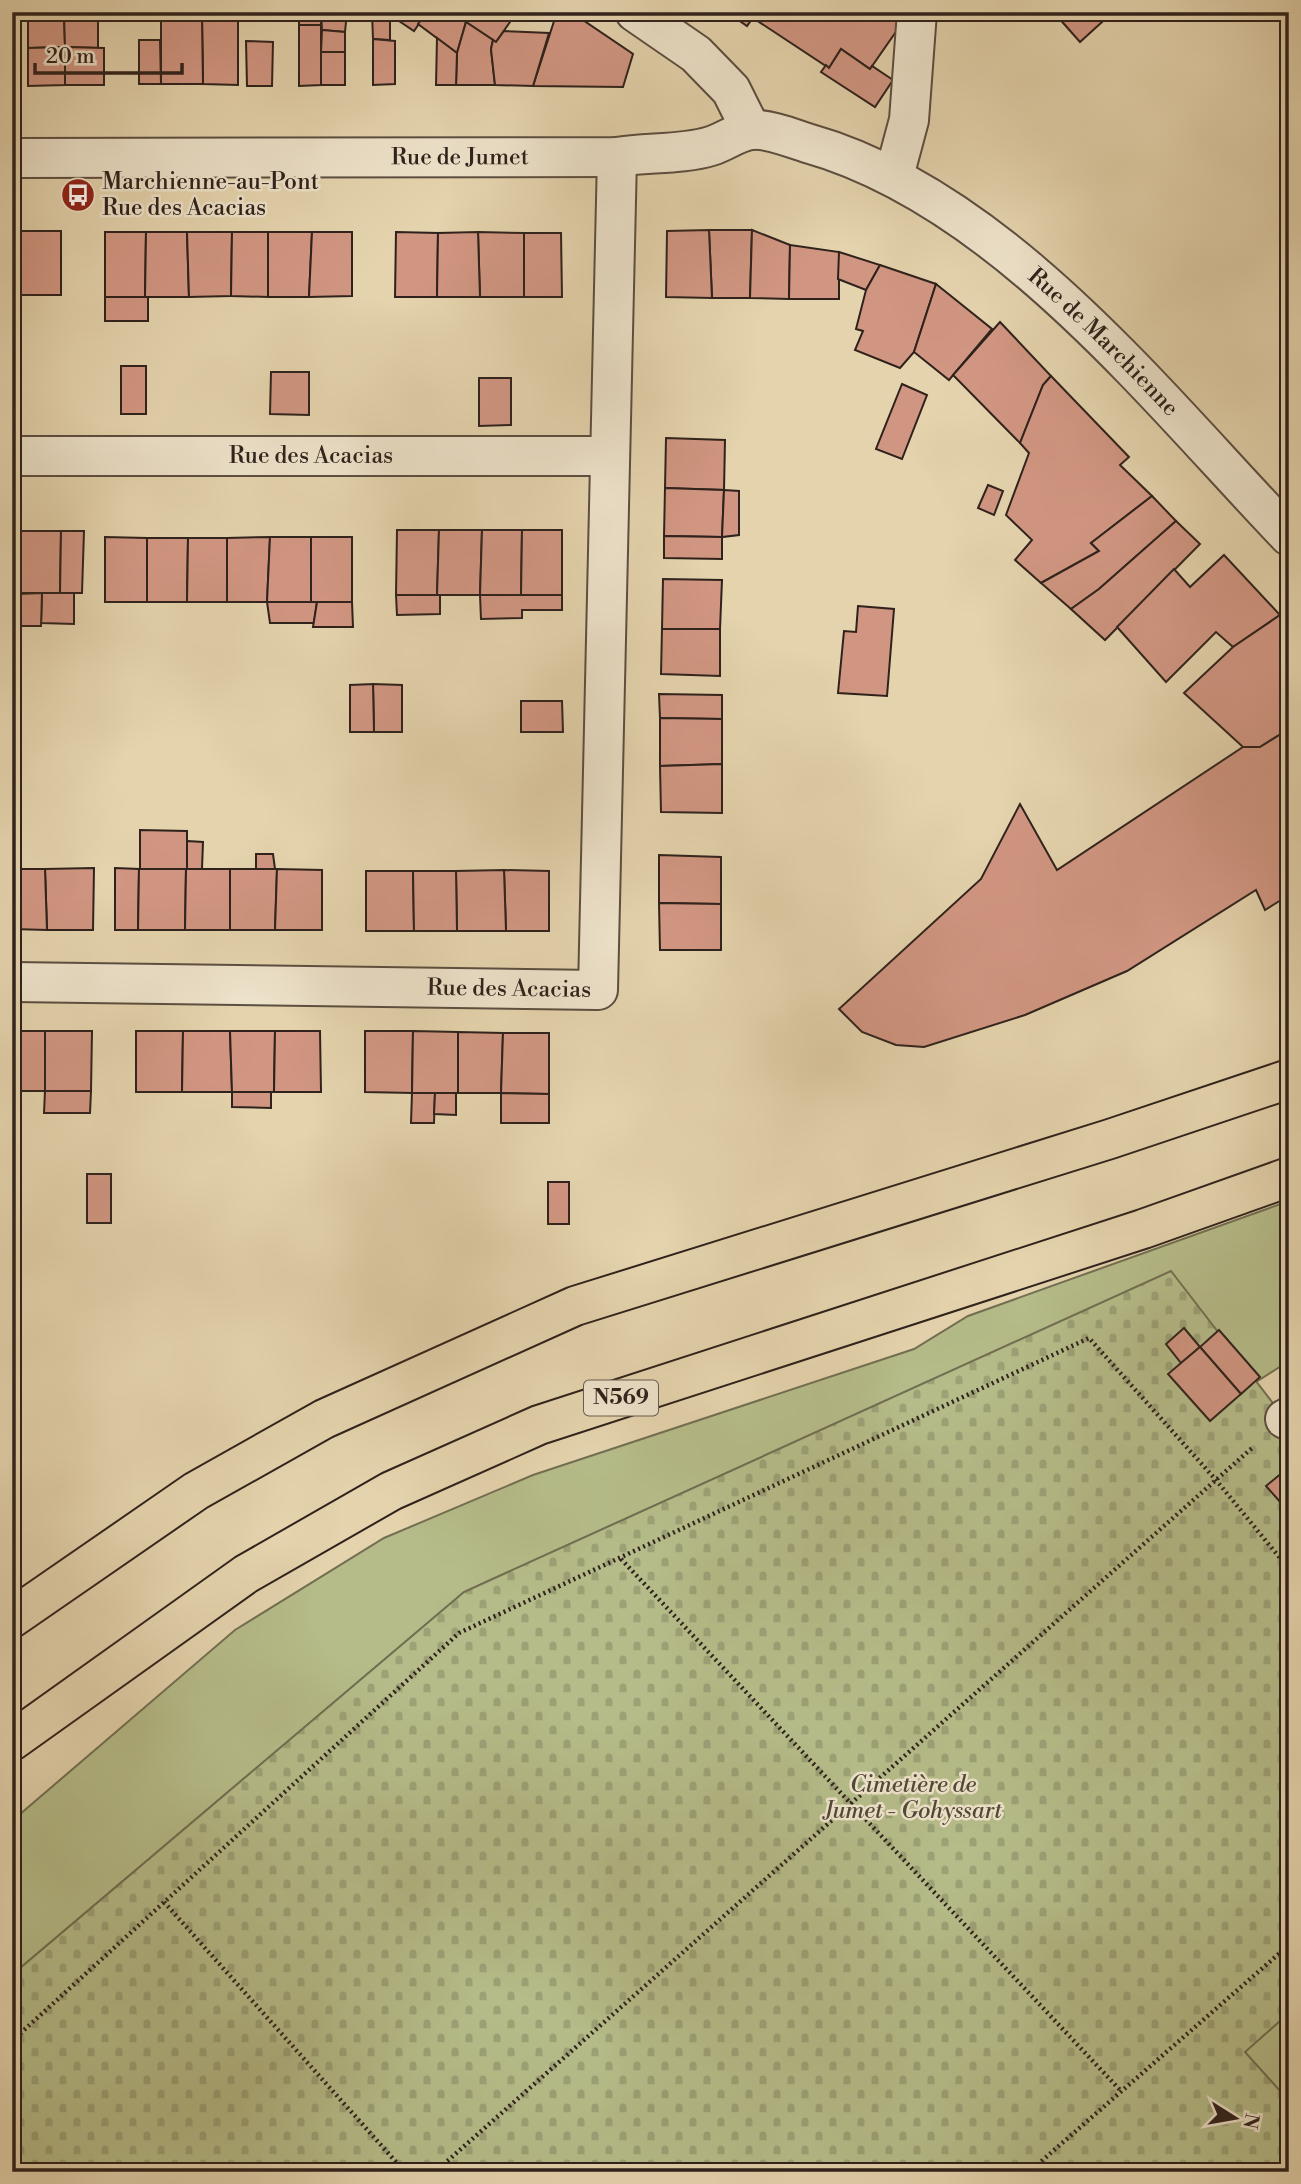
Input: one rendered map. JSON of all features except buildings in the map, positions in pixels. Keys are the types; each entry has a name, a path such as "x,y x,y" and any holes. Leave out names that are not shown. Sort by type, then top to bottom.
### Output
{"highway":[{"path":"12,1618 195,1491 324,1419 575,1306 1110,1139 1289,1079"},
{"name":"N569","path":"12,1741 246,1574 391,1491 527,1430 1130,1233 1289,1177"}],"street":[{"path":"635,12 696,54 731,90 751,130 839,152 894,176 909,120 916,12"},
{"name":"Rue de Jumet","path":"12,158 617,157 710,147 751,130"},
{"name":"Rue des Acacias","path":"12,982 598,990 617,157"},
{"name":"Rue de Marchienne","path":"894,176 989,241 1063,302 1289,536"},
{"name":"Rue des Acacias","path":"12,456 610,456"}],"path":[{"path":"12,2041 459,1633 1089,1338 1216,1480 1289,1569"},
{"path":"435,2172 1287,1418"},
{"path":"621,1559 1121,2091"},
{"path":"164,1902 405,2172"},
{"path":"1029,2172 1289,1945"}],"green space":[{"path":"1289,1201 1289,1361 1256,1382 1170,1272 464,1592 12,1975 12,1821 235,1630 384,1538 533,1475 914,1349 968,1316"},
{"name":"Cimetière de Jumet - Gohyssart","path":"1171,1271 1289,1424 1289,2013 1245,2052 1289,2101 1289,2172 12,2172 12,1975 464,1592"},
{"path":"1289,2013 1289,2101 1244,2052"}],"place":[{"name":"Marchienne-au-Pont Rue des Acacias","path":"78,195"}]}
